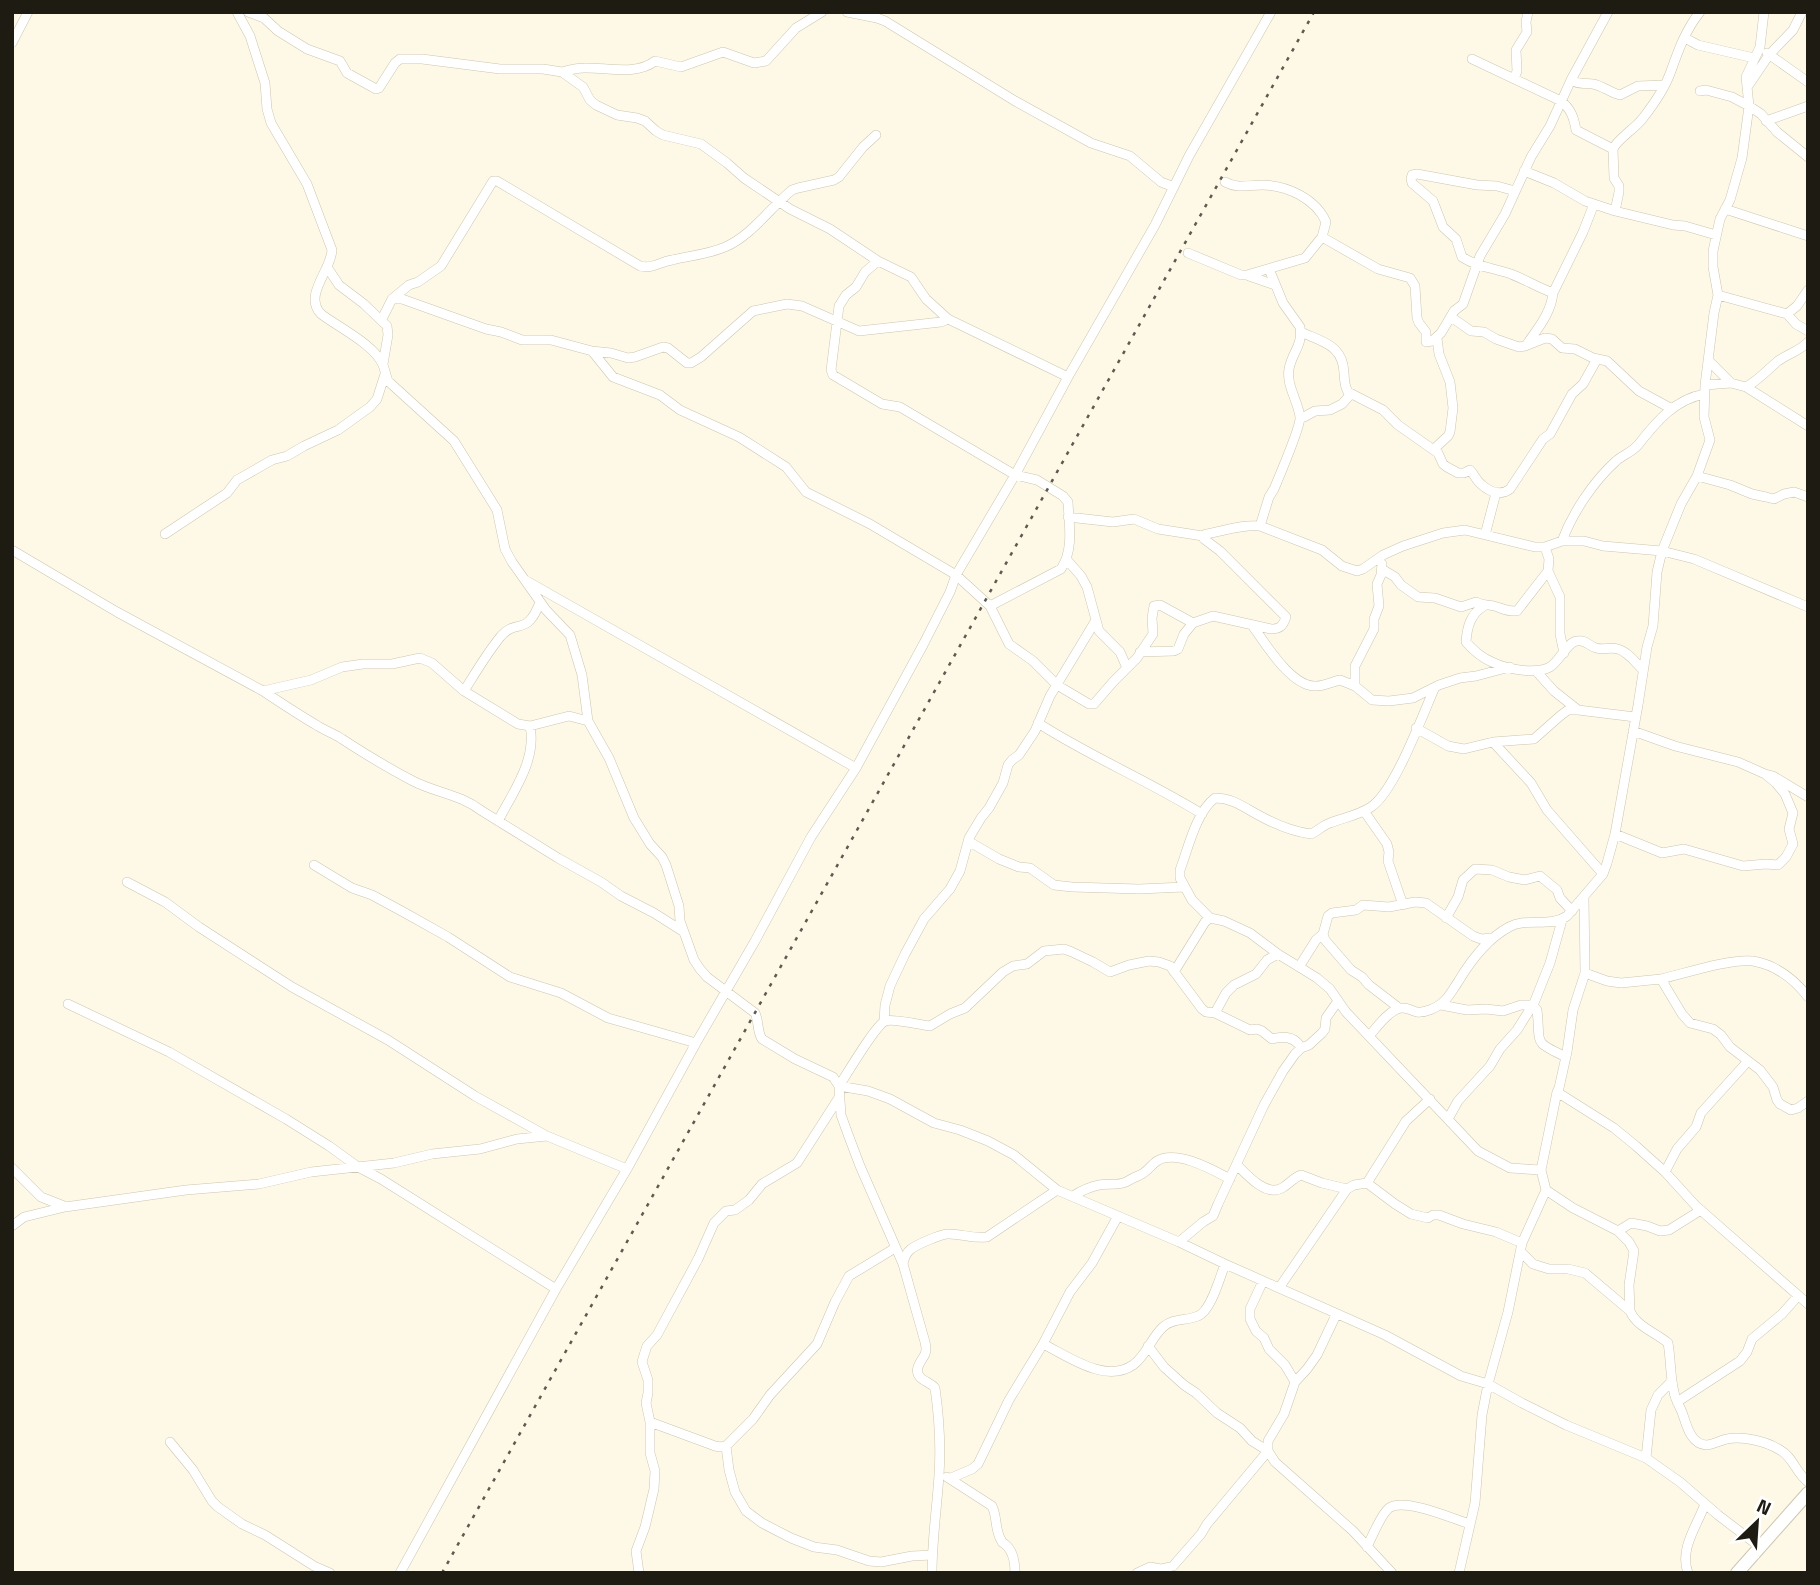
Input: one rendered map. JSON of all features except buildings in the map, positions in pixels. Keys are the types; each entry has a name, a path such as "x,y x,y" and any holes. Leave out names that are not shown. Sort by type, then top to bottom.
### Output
{"main road":[{"path":"1737,1573 1808,1493"}],"street":[{"path":"12,43 27,12"},
{"path":"237,12 250,36 265,83 271,123 307,184 332,250 331,260 315,293 313,302 316,309 364,343 384,369 388,381 454,442 497,510 505,549 523,579 540,603 570,635 582,675 588,721 609,758 634,818 666,865 679,906 680,921 700,970 755,1013 762,1039 794,1059 833,1077 839,1086 841,1115 852,1147 903,1264 925,1342 926,1350 918,1372 921,1378 935,1388 940,1417 932,1573"},
{"path":"248,12 264,18 278,31 307,49 340,61 347,73 376,89 400,60 562,72 581,68 627,69 649,66 654,61 681,67 723,52 761,63 766,61 796,28 822,12"},
{"path":"848,12 885,21 1091,143 1130,156 1161,182 1174,187"},
{"path":"400,1573 556,1289 627,1169 811,837 856,768 923,645 956,575 1155,225 1189,156 1271,12"},
{"path":"1514,79 1517,71 1516,50 1527,32 1525,22 1528,12"},
{"path":"1322,237 1378,269 1410,278 1415,286 1417,318 1426,332 1426,342 1437,338 1454,311 1463,304 1476,265 1505,214 1524,172 1608,12"},
{"path":"1615,211 1619,186 1614,178 1613,149 1617,141 1632,131 1642,119 1664,85 1694,19 1700,12"},
{"path":"1492,938 1477,938 1426,902 1389,907 1363,905 1356,910 1332,913 1328,916 1324,934 1325,940 1351,970 1399,1008 1418,1012 1430,1010 1448,998 1471,961 1492,938 1511,926 1562,920 1603,874 1615,834 1647,647 1653,626 1657,572 1662,551 1681,504 1697,476 1710,440 1704,417 1718,295 1713,267 1716,235 1742,158 1749,106 1746,77 1760,47 1764,12"},
{"path":"1746,88 1769,55 1793,30 1802,12"},
{"path":"1685,38 1699,46 1754,58"},
{"path":"1760,47 1808,82"},
{"path":"1472,59 1561,100 1568,106 1576,130 1613,149"},
{"path":"562,72 583,88 596,105 617,115 645,121 663,135 701,144 790,209 830,229 878,261 911,276 926,299 948,319 1068,377"},
{"path":"1571,80 1579,85 1592,83 1620,95 1638,86 1664,85"},
{"path":"1700,91 1732,97 1749,106 1808,157"},
{"path":"1766,121 1808,106"},
{"path":"382,319 392,299 409,285 441,266 493,181 640,266 655,267 665,261 734,243 792,190 839,177 876,135"},
{"path":"1524,172 1615,211 1716,235"},
{"path":"1515,191 1417,174 1411,179 1412,183 1433,201 1443,227 1456,239 1462,257 1476,265 1512,275 1553,293"},
{"path":"1188,253 1247,275 1302,260 1322,237 1326,222 1318,209 1304,198 1277,187 1263,185 1241,188 1224,182"},
{"path":"1525,346 1545,318 1553,293 1594,204"},
{"path":"1725,209 1808,236"},
{"path":"878,261 865,272 839,306 831,370 833,375 882,404 900,407 1015,475 1037,480 1066,498 1070,551 1061,569 990,606"},
{"path":"165,534 227,493 237,480 272,460 287,456 338,430 377,399 384,369 387,326 382,319 338,285 327,267"},
{"path":"1260,526 1300,417 1288,371 1300,345 1300,327 1283,303 1269,269"},
{"path":"1247,275 1275,285"},
{"path":"1787,314 1797,306 1808,290"},
{"path":"1718,295 1787,314 1796,324 1808,331"},
{"path":"392,299 408,300 522,340 551,340 628,358 663,347 687,363 701,357 753,311 787,304 802,306 859,331 942,322 948,319"},
{"path":"1451,317 1471,331 1485,332 1519,347 1545,338 1552,339 1562,348 1575,349 1607,361 1639,391 1672,409"},
{"path":"1301,332 1339,352 1345,388 1351,394 1383,410 1398,425 1434,449 1447,467 1458,473 1470,470 1474,472 1482,485 1496,493 1505,493 1510,489 1543,439 1550,434 1572,394 1583,384 1597,359"},
{"path":"1434,449 1450,432 1453,408 1450,382 1439,354 1437,338"},
{"path":"1746,387 1759,380 1778,361 1808,342"},
{"path":"592,351 613,377 660,395 680,410 739,437 786,467 806,492 870,524 956,575 990,606 1009,644 1033,661 1057,685 1089,704 1094,704 1127,668 1153,634 1154,606 1194,623"},
{"path":"1709,360 1731,383"},
{"path":"1562,541 1576,510 1612,465 1637,446 1652,426 1692,396 1731,383 1746,387 1808,426"},
{"path":"1300,417 1315,411 1330,410 1342,404 1351,394"},
{"path":"1697,476 1766,498 1774,499 1794,492 1808,497"},
{"path":"1485,535 1496,493"},
{"path":"1068,517 1113,522 1135,519 1158,529 1203,536 1252,525 1260,526 1322,550 1342,566 1357,571 1403,546 1443,533 1465,530 1520,544 1545,547 1562,541 1584,541 1662,551 1694,559 1808,607"},
{"path":"1140,652 1174,651 1194,623 1213,616 1278,629 1282,626 1286,617 1203,536"},
{"path":"1545,547 1549,559 1548,571 1559,593 1560,634 1564,653"},
{"path":"12,550 117,612 263,691 426,788 470,802 621,897 684,932"},
{"path":"1355,686 1355,666 1374,629 1374,619 1379,606 1377,584 1383,555"},
{"path":"1067,560 1084,581 1099,631 1120,652 1127,668"},
{"path":"1382,569 1418,597 1434,598 1461,607 1476,603 1512,612 1517,611 1548,571"},
{"path":"523,579 856,768"},
{"path":"464,691 502,636 509,630 530,622 540,603"},
{"path":"1484,606 1472,616 1467,628 1466,642 1474,651 1492,662 1536,671 1549,668 1571,643 1578,640 1597,649 1618,649 1643,670"},
{"path":"884,1021 890,986 902,960 924,919 950,889 960,871 968,841 1003,783 1008,765 1021,753 1050,696 1096,620"},
{"path":"1252,625 1283,666 1300,681 1310,686 1323,686 1340,680 1355,686 1372,700 1380,702 1413,698 1460,678 1510,667"},
{"path":"263,691 311,680 342,667 392,664 420,658 432,663 464,691 510,720 530,726 569,716 588,721"},
{"path":"1536,671 1554,691 1578,709"},
{"path":"1435,687 1393,779 1373,806 1326,824 1311,834 1262,817 1233,800 1215,798 1202,814 1180,870 1180,878 1192,900 1210,918 1224,921 1250,933 1330,989 1346,1012 1478,1151 1510,1167 1541,1170"},
{"path":"1416,728 1448,746 1464,749 1493,742 1534,739 1568,710 1635,717"},
{"path":"532,737 541,722"},
{"path":"1038,723 1202,814"},
{"path":"498,821 524,771 531,749 530,726"},
{"path":"1633,731 1675,746 1738,762 1779,779 1808,797"},
{"path":"1493,742 1531,783 1547,810 1603,874"},
{"path":"1615,834 1662,853 1684,849 1744,866 1778,865 1793,844 1790,829 1793,813 1785,794 1765,774"},
{"path":"1797,791 1808,790"},
{"path":"1364,811 1387,844 1390,852 1388,861 1404,905"},
{"path":"968,841 999,859 1030,869 1054,885 1139,889 1184,887"},
{"path":"314,865 352,888 372,895 448,937 510,977 561,993 608,1018 696,1043"},
{"path":"1446,918 1458,897 1463,880 1475,869 1492,870 1525,880 1540,876 1557,890 1560,898 1572,911"},
{"path":"127,882 165,902 292,987 379,1035 475,1096 547,1136 627,1169"},
{"path":"1459,1573 1475,1503 1482,1415 1488,1384 1508,1312 1521,1247 1546,1190 1541,1170 1566,1057 1573,1010 1585,973 1584,896"},
{"path":"1174,972 1210,918"},
{"path":"1448,1119 1458,1101 1490,1066 1500,1049 1517,1030 1532,1005 1550,963 1562,920"},
{"path":"1299,967 1316,940 1324,934"},
{"path":"839,1086 874,1031 884,1021 930,1026 965,1008 1003,972 1013,966 1027,964 1044,951 1057,949 1072,951 1110,972 1149,961 1170,966 1206,1012 1216,1013 1250,1030 1262,1031 1272,1040 1279,1037 1290,1038 1301,1048"},
{"path":"1216,1013 1226,993 1234,985 1256,974 1267,960 1278,954"},
{"path":"1585,973 1621,984 1752,961 1777,969 1797,983 1808,997"},
{"path":"1661,979 1690,1023 1713,1029 1721,1035 1730,1047 1759,1070 1773,1087 1776,1100 1785,1108 1798,1108 1808,1101"},
{"path":"1179,1242 1213,1216 1272,1090 1289,1061 1325,1029 1326,1018 1338,1001"},
{"path":"68,1004 169,1052 286,1119 358,1167 556,1289"},
{"path":"1440,1005 1467,1010 1503,1011 1521,1005 1532,1005 1537,1010 1540,1042 1566,1057"},
{"path":"1369,1036 1399,1008"},
{"path":"1332,1010 1346,1012"},
{"path":"1665,1172 1677,1149 1696,1126 1701,1113 1748,1061"},
{"path":"839,1086 868,1091 890,1099 934,1123 988,1141 1014,1155 1056,1189 1385,1335 1461,1376 1488,1384 1566,1425 1646,1458 1760,1547"},
{"path":"1557,1092 1614,1128 1665,1172 1701,1210 1808,1304"},
{"path":"639,1573 636,1551 645,1527 654,1489 655,1471 650,1453 650,1422 646,1403 648,1380 642,1362 647,1346 657,1335 714,1223 726,1211 735,1210 749,1200 762,1184 797,1163 840,1097"},
{"path":"1367,1183 1406,1121 1430,1099"},
{"path":"12,1226 24,1217 65,1207 259,1184 311,1172 394,1163 432,1154 480,1149 517,1139 547,1136"},
{"path":"1073,1196 1101,1184 1125,1182 1141,1175 1163,1159 1202,1164 1230,1179"},
{"path":"1237,1165 1257,1184 1272,1191 1280,1189 1301,1175 1347,1189"},
{"path":"12,1168 41,1197 65,1207"},
{"path":"1279,1288 1347,1189 1367,1183 1411,1214 1427,1218 1439,1215 1496,1232 1521,1247 1533,1264 1549,1269 1585,1273 1630,1311 1640,1325 1668,1343 1674,1396 1687,1429 1697,1441 1706,1445 1738,1438 1765,1443 1782,1450 1808,1482"},
{"path":"903,1264 910,1250 943,1235 987,1237 1056,1189"},
{"path":"1546,1190 1573,1209 1618,1231 1629,1242 1634,1251 1629,1285 1630,1311"},
{"path":"1618,1231 1631,1223 1660,1231 1670,1230 1701,1210"},
{"path":"951,1478 978,1464 1009,1400 1070,1292 1091,1263 1118,1216"},
{"path":"650,1422 715,1446 726,1446 753,1419 770,1395 817,1344 849,1276 895,1248"},
{"path":"1043,1344 1105,1372 1120,1371 1134,1365 1162,1328 1171,1322 1197,1316 1205,1310 1225,1264"},
{"path":"1263,1281 1250,1309 1250,1319 1269,1349 1296,1382"},
{"path":"1677,1402 1740,1361 1752,1339 1783,1314 1798,1296"},
{"path":"1137,1573 1150,1567 1161,1569 1173,1566 1268,1451 1268,1441 1284,1414 1296,1382 1317,1355 1336,1315"},
{"path":"1148,1346 1164,1367 1184,1385 1268,1451 1275,1462 1353,1531 1392,1573"},
{"path":"1646,1458 1651,1410 1658,1395 1672,1381"},
{"path":"170,1442 193,1469 218,1507 242,1524 330,1573"},
{"path":"726,1446 735,1492 746,1511 762,1523 814,1547 837,1550 869,1560 881,1562 932,1555"},
{"path":"939,1473 992,1506 996,1514 998,1536 1009,1548 1015,1562 1015,1573"},
{"path":"1688,1573 1685,1553 1705,1504"},
{"path":"1367,1547 1385,1512 1393,1506 1412,1505 1470,1524"}],"railway":[{"path":"442,1573 1314,12"}]}
